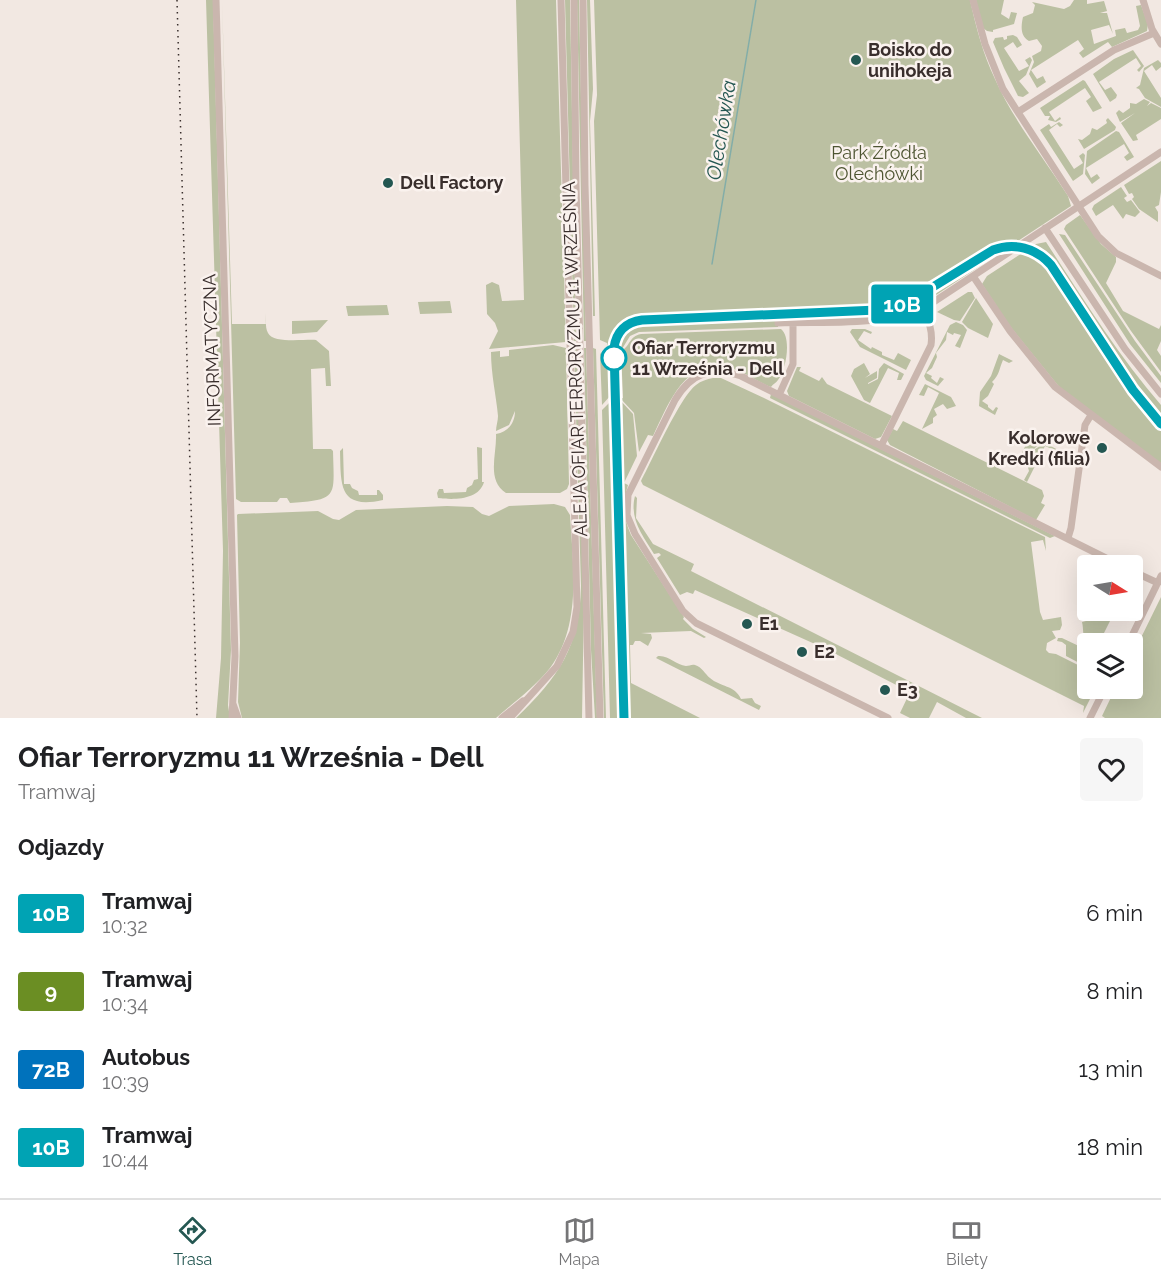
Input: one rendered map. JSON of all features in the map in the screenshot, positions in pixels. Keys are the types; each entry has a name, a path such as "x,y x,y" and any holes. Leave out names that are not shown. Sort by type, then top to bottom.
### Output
{"street":[{"name":"INFORMATYCZNA","path":"216,0 235,656 231,718"},
{"path":"511,717 550,675 563,656 573,632 577,608 561,0"},
{"name":"ALEJA OFIAR TERRORYZMU 11 WRZEŚNIA","path":"574,0 576,195 589,718"},
{"name":"ALEJA OFIAR TERRORYZMU 11 WRZEŚNIA","path":"583,0 585,185 600,718"},
{"path":"974,0 985,44 996,74 1098,236 1108,248 1161,276"},
{"path":"1143,0 1154,33 1161,44"},
{"path":"1018,112 1114,50 1154,33"},
{"path":"778,323 891,319 923,309 1161,152"},
{"path":"1045,228 1125,349 1161,394"},
{"path":"973,276 1010,331 1055,387 1161,467"},
{"path":"881,446 931,345 931,327 923,309"},
{"path":"779,395 793,364 793,323"},
{"path":"888,718 696,623 683,611 630,526 627,510 630,489 675,400 695,377 707,372 723,371 741,376 1101,555"},
{"path":"1068,538 1085,425 1091,415"},
{"path":"1133,633 1159,580 1143,575"},
{"name":"INFORMATYCZNA","path":"232,698 238,718"},
{"path":"502,718 527,698"},
{"path":"1090,718 1100,699"}],"green space":[{"path":"206,0 213,0 231,650 228,705 230,718 216,718 221,658 223,551"},
{"path":"222,0 232,324 266,324 268,333 276,339 316,340 329,351 331,386 326,386 325,368 311,369 313,449 333,451 333,487 330,493 318,500 290,503 287,498 280,498 277,502 241,502 236,499"},
{"path":"516,0 556,0 566,342 489,349 498,331 495,323 487,314 486,285 492,282 499,285 502,301 524,300"},
{"path":"565,0 570,0 576,341 574,341"},
{"path":"577,0 579,0 586,341 584,341"},
{"path":"587,0 590,0 593,89 590,121 595,316 593,316"},
{"name":"Park Źródła Olechówki","path":"594,0 970,0 983,50 1002,94 1068,196 1071,206 921,305 905,311 851,319 778,320 778,327 639,332 630,336 622,349 607,347 607,343 600,340 594,121 597,95"},
{"path":"976,0 1004,0 1001,14 1009,19 1011,12 1017,13 1014,24 993,30 993,32 987,31 983,28"},
{"path":"1074,0 1087,0 1087,4 1104,1 1107,11 1100,13 1107,13 1113,34 1109,25 1091,30 1094,44 1116,36 1115,30 1125,28 1127,33 1138,30 1140,26 1136,6 1141,5 1148,24 1147,31 1112,47 1108,42 1083,58 1079,53 1084,49 1078,40 1031,70 1037,79 1043,76 1046,82 1037,88 1029,74 1034,62 1032,56 1041,51 1042,46 1037,39 1029,41 1024,36 1023,17 1033,13 1035,5 1032,2 1064,9"},
{"path":"1013,35 1022,45 1017,48 1013,42 1004,48 1019,71 1029,66 1025,60 1030,57 1032,60 1026,75 1019,81 1029,93 1023,97 1018,96 993,42 995,38 1003,37 1004,40 1007,36"},
{"path":"1133,50 1144,66 1139,72 1137,70 1141,66 1136,58 1099,82 1105,90 1111,87 1117,95 1110,102 1093,74 1114,59"},
{"path":"1158,60 1161,67 1156,71 1152,65 1144,71 1161,98 1161,107 1145,98 1136,88 1140,85 1144,68"},
{"path":"1083,80 1102,108 1093,112 1086,101 1091,97 1085,88 1049,112 1055,121 1060,117 1061,119 1056,122 1048,120 1050,116 1045,116 1040,108"},
{"path":"1144,99 1150,102 1147,106 1151,103 1161,108 1161,119 1136,135 1138,140 1133,141 1121,123 1135,113 1120,122 1116,113 1119,110 1123,113 1130,108 1130,103 1136,104"},
{"path":"1108,118 1116,127 1115,130 1084,149 1078,139 1082,140 1090,134 1092,128 1097,130 1107,123"},
{"path":"1059,122 1063,125 1060,127 1057,124 1049,130 1074,169 1083,163 1079,156 1083,153 1085,155 1083,174 1073,181 1040,130 1049,124 1051,127"},
{"path":"1116,131 1119,132 1134,157 1127,161 1124,157 1129,153 1124,144 1086,168 1091,178 1097,174 1100,178 1092,184 1085,174 1087,151"},
{"path":"1161,161 1161,192 1159,205 1155,207 1158,212 1158,222 1139,209 1132,199 1134,197 1132,193 1129,194 1124,185"},
{"path":"1121,187 1127,196 1124,198 1127,202 1131,200 1140,212 1135,217 1126,214 1123,219 1113,205 1096,216 1092,209 1094,205"},
{"path":"1080,215 1101,244 1116,257 1106,283 1123,311 1159,329 1161,325 1161,341 1157,350 1161,356 1161,372 1131,331 1064,229"},
{"path":"1059,234 1065,235 1161,376 1161,383 1130,344"},
{"path":"1046,242 1115,346 1161,405 1161,464 1060,388 1009,325 982,284 987,276 1036,244"},
{"path":"968,292 972,292 975,298 960,321 937,312"},
{"path":"976,298 993,324 988,338 968,328 962,322"},
{"path":"450,301 452,313 420,314 418,302"},
{"path":"387,305 389,315 348,316 346,306"},
{"path":"328,320 317,332 292,334 292,321"},
{"path":"956,322 967,330 960,348 955,346 961,335 947,332 946,340 936,353 937,357 932,368 926,373 932,376 931,378 937,383 940,377 944,379 938,386 926,380 924,376 950,325"},
{"path":"781,329 787,346 785,362 781,375 771,387 733,369 717,366 703,368 681,384 653,436 648,435 639,452 634,413 620,398 623,398 621,351 634,337 641,334"},
{"path":"852,329 865,329 872,332 871,334 864,331 858,340 871,349 872,347 882,352 882,355 894,360 898,353 911,360 906,370 860,347 850,332"},
{"path":"553,345 566,348 569,484 567,489 560,493 506,493 500,488 494,474 496,434 510,426 515,411 509,425 496,431 498,416 491,352 500,351 500,357 509,356 509,350"},
{"path":"574,348 577,348 584,601 582,718 516,718 544,689 564,659 571,643 580,607"},
{"path":"584,348 586,348 597,718 595,718 591,650"},
{"path":"593,348 596,349 606,718 604,718"},
{"path":"602,352 610,355 611,395 602,405 600,354"},
{"path":"999,354 1013,361 1009,363 1003,360 988,396 982,401 993,411 996,407 998,408 995,415 979,406 980,392 991,376"},
{"path":"864,363 870,374 865,378 877,371 877,378 868,384 878,379 879,369 884,363 904,374 901,380 897,380 899,373 888,368 870,403 864,400 851,376 854,369"},
{"path":"797,367 801,367 799,371 819,381 822,377 827,384 892,416 881,437 875,439 789,396 787,391"},
{"path":"721,378 1045,537 1046,551 1043,540 1031,542 1040,612 1043,620 1061,617 1062,625 1060,630 1052,631 1056,638 1047,643 1046,650 1077,664 1077,699 1090,699 1083,713 1084,706 643,485 641,481 682,402 696,385 704,380"},
{"path":"925,384 951,397 956,406 947,409 943,404 934,409 937,415 933,418 933,423 922,429 939,393 928,387 924,396 919,395"},
{"path":"771,394 1055,536 1050,538 770,398"},
{"path":"613,399 623,718 610,718 602,410"},
{"path":"620,400 633,414 637,456 624,483 628,485 624,504 628,528 684,617 683,619 706,637 691,631 641,633 651,634 652,638 648,646 640,641 635,641 633,645 630,645 631,683 700,718 629,718"},
{"path":"903,421 1042,490 1044,496 1041,503 1045,505 1036,520 890,445 887,440 893,429 897,431"},
{"path":"1030,436 1033,437 1037,446 1032,451 1045,443 1060,451 1056,458 1053,457 1056,451 1045,446 1027,482 1024,480 1029,471 1027,464 1036,458 1033,454 1034,458 1026,463 1021,455"},
{"path":"477,447 482,448 482,482 484,482 481,488 471,496 438,498 439,489 443,489 444,493 466,492 474,480 478,479"},
{"path":"343,448 344,484 350,484 359,495 377,495 377,490 379,490 383,495 383,500 357,501 345,492 340,463 340,451"},
{"path":"635,496 637,498 636,518 653,544 694,564 691,571 982,718 966,718 937,702 929,718 910,718 900,713 910,692 826,649 695,590 693,594 687,592 680,595 657,558 661,555 654,554 638,527 634,512"},
{"path":"554,504 565,507 570,515 573,594 567,633 550,668 496,718 242,718 238,702 240,643 238,514 318,511 339,520 356,510 447,506 473,507 489,516 509,506"},
{"path":"1161,597 1161,718 1105,718 1102,716 1110,699 1143,699 1143,634"},
{"path":"1110,621 1104,633 1083,633 1082,622"},
{"path":"1058,638 1062,638 1077,645 1077,662 1066,656 1066,645 1057,641"},
{"path":"666,657 682,665 697,666 714,681 735,691 741,699 752,698 761,706 759,710 656,658"}],"waterway":[{"name":"Olechówka","path":"712,264 756,0"}],"tram line":[{"name":"10B","path":"624,718 614,348 617,335 634,321 856,313 877,310 897,306 915,298 984,254 998,248 1017,246 1036,252 1051,265 1133,390 1161,424"},
{"path":"624,718 614,348 620,333 631,323 642,320 877,311 902,304 919,296 986,253 1003,247 1019,246 1035,252 1051,265 1133,390 1161,424"}],"railway":[{"path":"177,0 197,718"}],"place":[{"name":"Boisko do unihokeja","path":"856,60"},
{"name":"Dell Factory","path":"388,183"},
{"name":"Ofiar Terroryzmu 11 Września - Dell","path":"614,358"},
{"name":"Kolorowe Kredki (filia)","path":"1102,448"},
{"name":"E1","path":"747,624"},
{"name":"E2","path":"802,652"},
{"name":"E3","path":"885,690"}]}
